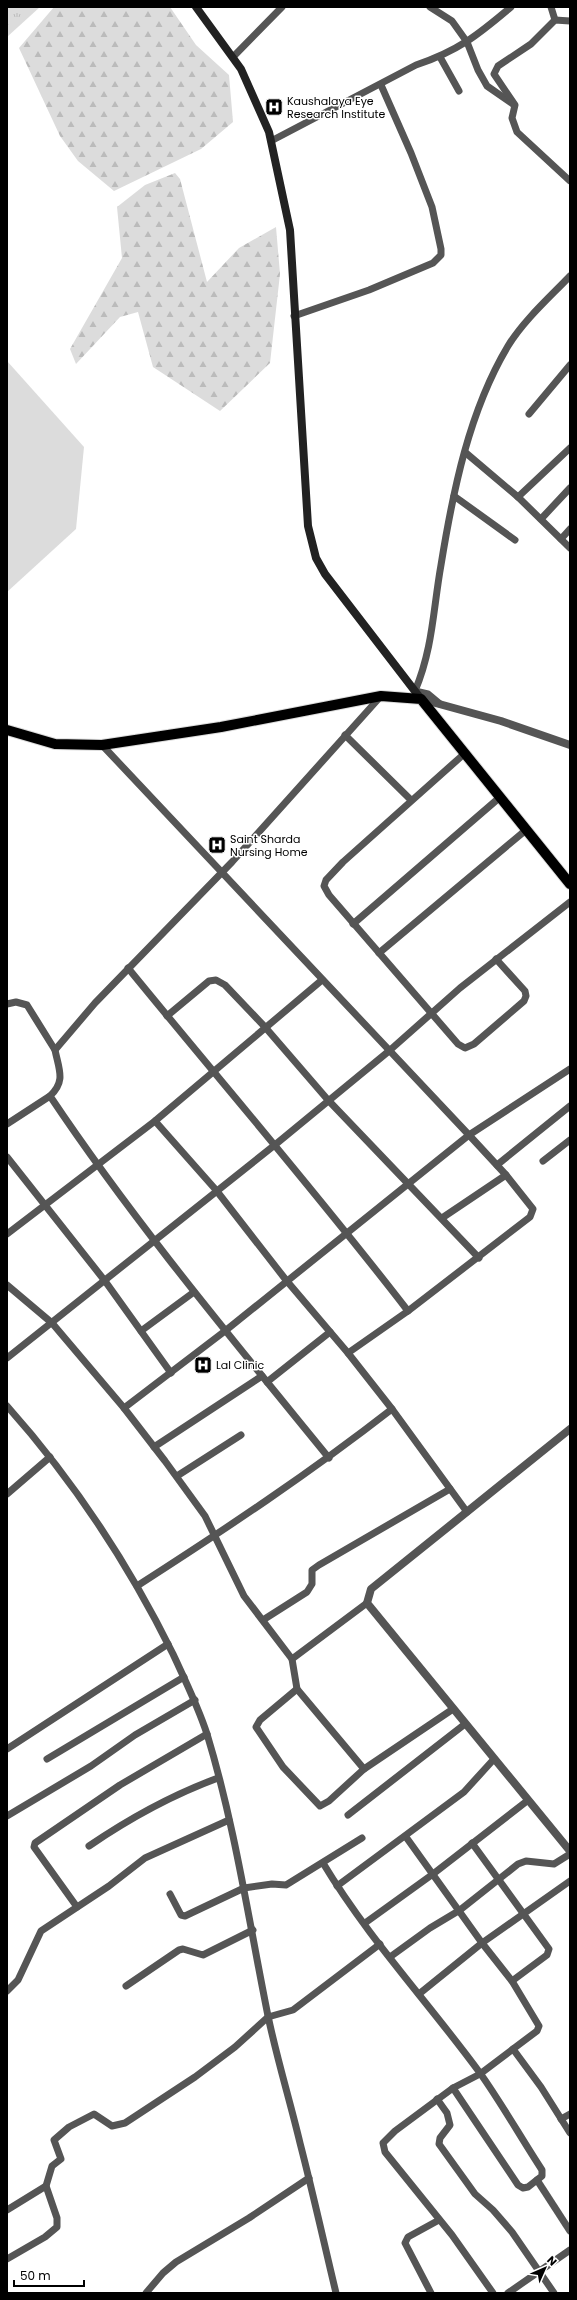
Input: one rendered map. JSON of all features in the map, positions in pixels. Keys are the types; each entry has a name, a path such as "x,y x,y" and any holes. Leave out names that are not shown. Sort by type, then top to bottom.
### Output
{"main road":[{"path":"196,7 241,69 269,132 271,141 290,230 294,316 308,526 316,558 325,574 418,695 499,798 570,884"},
{"path":"7,730 55,744 102,745 205,730 381,696 418,695"}],"street":[{"path":"233,57 282,7"},
{"path":"430,7 452,21 467,42 478,70 487,86 515,105"},
{"path":"271,141 381,85 416,65 440,57 467,42 511,7"},
{"path":"551,7 555,20"},
{"path":"570,21 555,20 531,44 495,70 494,74 515,105 512,118 517,132 570,182"},
{"path":"440,57 459,91"},
{"path":"294,316 369,290 433,263 441,255 442,248 432,207 411,152 381,85"},
{"path":"570,276 508,345 479,408 454,496 440,566 430,643 418,695 441,705 502,721 570,745"},
{"path":"529,414 570,365"},
{"path":"518,497 570,448"},
{"path":"466,453 518,497 570,548"},
{"path":"541,519 570,488"},
{"path":"454,496 515,540"},
{"path":"561,539 570,529"},
{"path":"55,1050 128,968 222,872 381,696"},
{"path":"345,735 412,800"},
{"path":"102,745 389,1052 497,1165 529,1202 532,1209 530,1217 479,1258 408,1311 348,1353"},
{"path":"464,754 326,880 324,886 329,895 353,924 458,1044 465,1048 474,1044 524,1002 526,996 525,991 496,959"},
{"path":"353,924 499,798"},
{"path":"379,953 526,830"},
{"path":"7,1358 155,1241 216,1190 276,1144 328,1100 389,1052 431,1012 496,959 570,902"},
{"path":"128,968 214,1074 276,1144 408,1311"},
{"path":"167,1016 204,985 216,980 225,985 265,1027 328,1100 479,1258"},
{"path":"7,1234 156,1121 214,1074 265,1027 322,980"},
{"path":"7,1004 16,1002 27,1005 55,1050 60,1075 60,1084 50,1096 7,1124"},
{"path":"124,1408 225,1331 408,1182 469,1135 570,1068"},
{"path":"50,1096 97,1166 194,1292 329,1458"},
{"path":"497,1165 570,1106"},
{"path":"156,1121 216,1190 286,1280 348,1353 392,1409 467,1512"},
{"path":"543,1161 570,1140"},
{"path":"7,1157 105,1281 171,1372"},
{"path":"442,1218 506,1175"},
{"path":"7,1285 52,1323 124,1408 177,1476 216,1536 244,1596 292,1659 297,1689 364,1769"},
{"path":"141,1331 194,1292"},
{"path":"267,1382 330,1332"},
{"path":"154,1446 262,1376"},
{"path":"7,1406 50,1457 122,1560 168,1644 195,1700 207,1734 229,1820 253,1930 268,2017 309,2178 336,2293"},
{"path":"137,1586 216,1536 329,1458 392,1409"},
{"path":"292,1659 367,1603 371,1588 570,1429"},
{"path":"177,1476 241,1435"},
{"path":"7,1494 50,1457"},
{"path":"263,1620 307,1592 312,1584 312,1570 318,1565 450,1489"},
{"path":"367,1603 570,1852 554,1864 522,1863 497,1879 460,1910 430,1928 390,1958"},
{"path":"7,1749 168,1644"},
{"path":"47,1759 184,1677"},
{"path":"297,1689 275,1706 256,1725 283,1767 320,1806 329,1801 364,1769 453,1709"},
{"path":"7,1816 91,1766 135,1735 195,1700"},
{"path":"348,1816 465,1724"},
{"path":"77,1907 34,1847 35,1843 120,1785 207,1734"},
{"path":"337,1886 406,1837 464,1792 494,1759"},
{"path":"89,1846 159,1804 184,1791 218,1778"},
{"path":"365,1923 433,1874 527,1801"},
{"path":"7,1991 18,1980 41,1931 109,1886 145,1858 229,1820"},
{"path":"406,1837 460,1910 482,1943 512,1981 539,2026 537,2031 480,2074 453,2088 437,2099 385,2140 383,2147 493,2293"},
{"path":"170,1894 178,1912 183,1916 244,1888 272,1884 286,1885 362,1838"},
{"path":"472,1843 548,1947 549,1951 512,1981"},
{"path":"323,1863 337,1886 390,1958 480,2074 542,2170 542,2176 525,2188 518,2185 453,2088"},
{"path":"419,1994 482,1943 524,1916 570,1881"},
{"path":"126,1986 179,1950 183,1949 203,1955 253,1930"},
{"path":"7,2259 45,2237 57,2227 58,2222 46,2186 52,2166 61,2159 54,2140 60,2134 90,2115 98,2116 112,2126 125,2122 195,2077 235,2047 268,2017 293,2010 380,1944"},
{"path":"513,2049 570,2133"},
{"path":"437,2099 447,2113 450,2125 440,2138 439,2144 476,2194 493,2210 512,2232 554,2293"},
{"path":"561,2119 570,2114"},
{"path":"146,2293 163,2273 176,2262 249,2218 309,2178"},
{"path":"537,2180 570,2231"},
{"path":"7,2210 46,2186"},
{"path":"431,2293 406,2243 408,2237 439,2220"},
{"path":"508,2293 570,2250"}],"green space":[{"path":"7,7 40,7 7,37"},
{"path":"54,7 170,7 196,45 229,75 233,122 201,149 114,191 78,161 60,136 19,48"},
{"path":"175,173 180,179 207,282 239,248 276,227 280,274 270,363 220,411 153,367 138,312 120,317 76,364 70,349 122,258 117,207 145,185"},
{"path":"7,361 84,447 76,529 7,592"}],"place":[{"name":"Kaushalaya Eye Research Institute","path":"274,107"},
{"name":"Saint Sharda Nursing Home","path":"217,845"},
{"name":"Lal Clinic","path":"203,1365"}]}
